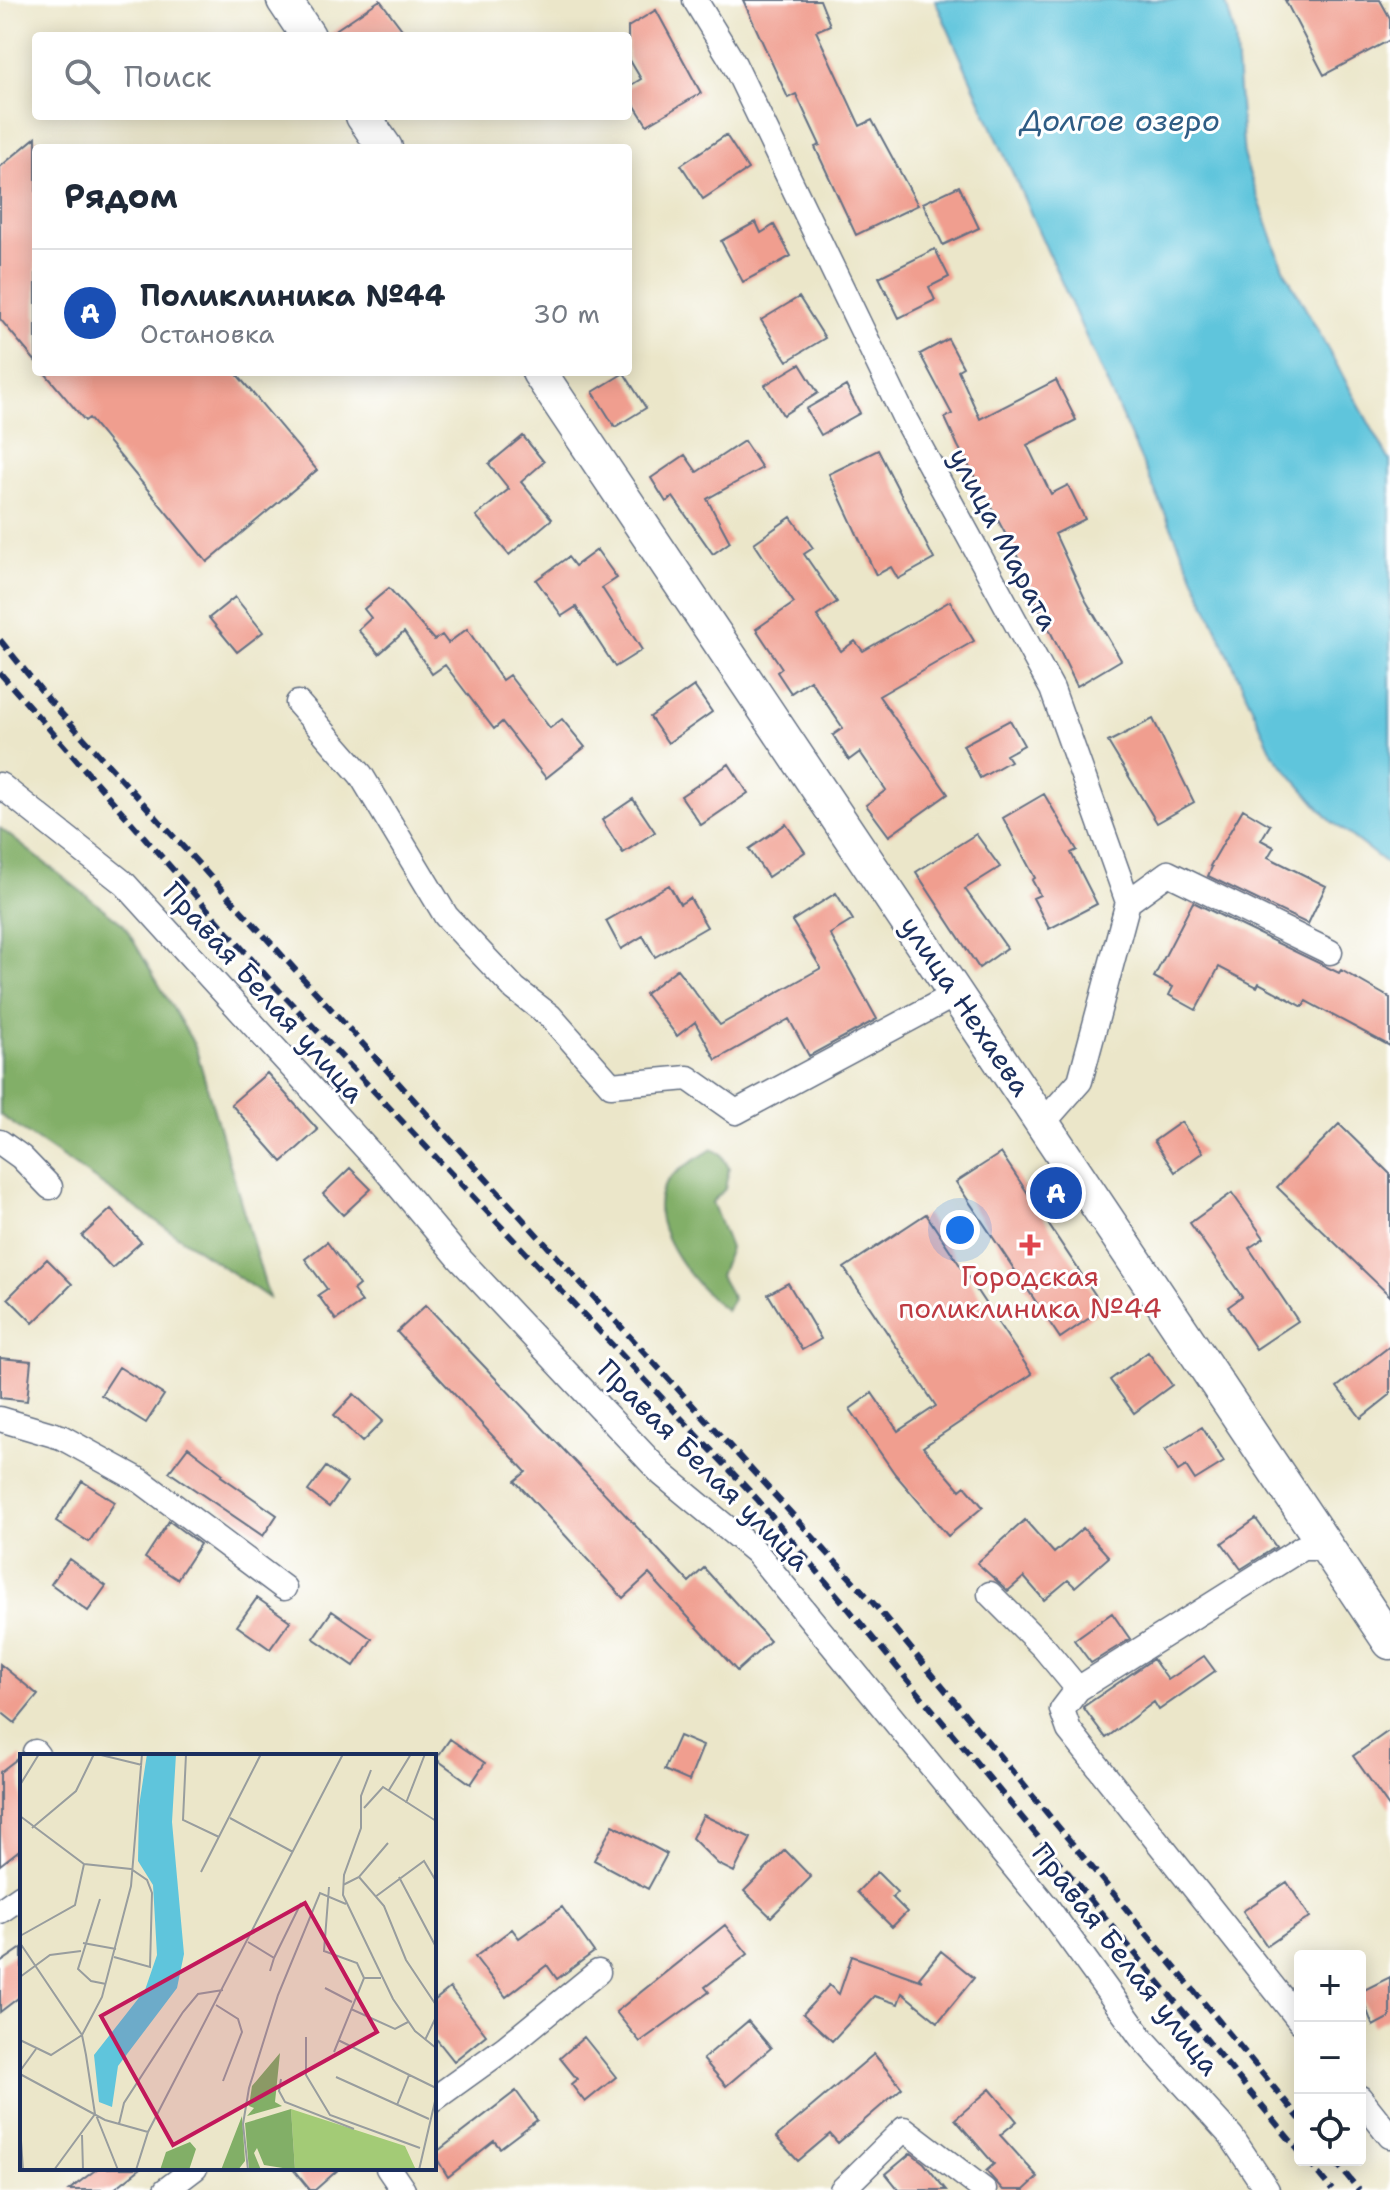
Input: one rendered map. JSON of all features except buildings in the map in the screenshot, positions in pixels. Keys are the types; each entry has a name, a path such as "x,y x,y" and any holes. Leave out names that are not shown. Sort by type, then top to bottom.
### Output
{"street":[{"path":"284,0 305,32"},
{"name":"улица Марата","path":"695,0 734,64 906,421 1052,689 1128,902"},
{"path":"366,120 382,144"},
{"name":"улица Нехаева","path":"542,376 1390,1642"},
{"path":"298,703 361,775 446,916 515,989 550,1016 611,1085 688,1078 736,1112 958,993"},
{"name":"Правая Белая улица","path":"0,785 125,884 383,1167 460,1259 662,1474 756,1552 1047,1907 1141,2037 1231,2136 1267,2190"},
{"path":"1043,1123 1080,1081 1128,902 1168,873 1330,952"},
{"path":"0,1142 21,1157 50,1187"},
{"path":"0,1419 61,1437 141,1481 284,1588"},
{"path":"1294,2013 1069,1730 1062,1710 1078,1689 1302,1548 1325,1548"},
{"path":"990,1594 1078,1689"},
{"path":"0,1911 20,1897"},
{"path":"436,2098 505,2048 598,1972"},
{"path":"1366,2106 1390,2136"},
{"path":"842,2190 904,2129 984,2190"},
{"path":"166,2190 192,2170"},
{"path":"389,2170 403,2190"}],"green space":[{"path":"0,828 124,925 195,1046 269,1298 0,1115"},
{"path":"712,1149 721,1154 729,1168 725,1189 712,1202 730,1248 720,1276 733,1299 726,1310 700,1286 673,1250 659,1211 661,1193 670,1178"}],"water":[{"name":"Долгое озеро","path":"935,0 1225,0 1235,36 1244,158 1283,268 1390,461 1390,866 1330,820 1273,754"}],"railway":[{"path":"0,640 49,700 874,1604 1294,2112"},
{"path":"0,673 275,986 758,1500 1294,2145"},
{"path":"1312,2166 1332,2190"},
{"path":"1339,2166 1359,2190"}],"place":[{"name":"Поликлиника №44","path":"1056,1193"},
{"name":"Городская поликлиника №44","path":"1030,1245"}]}
